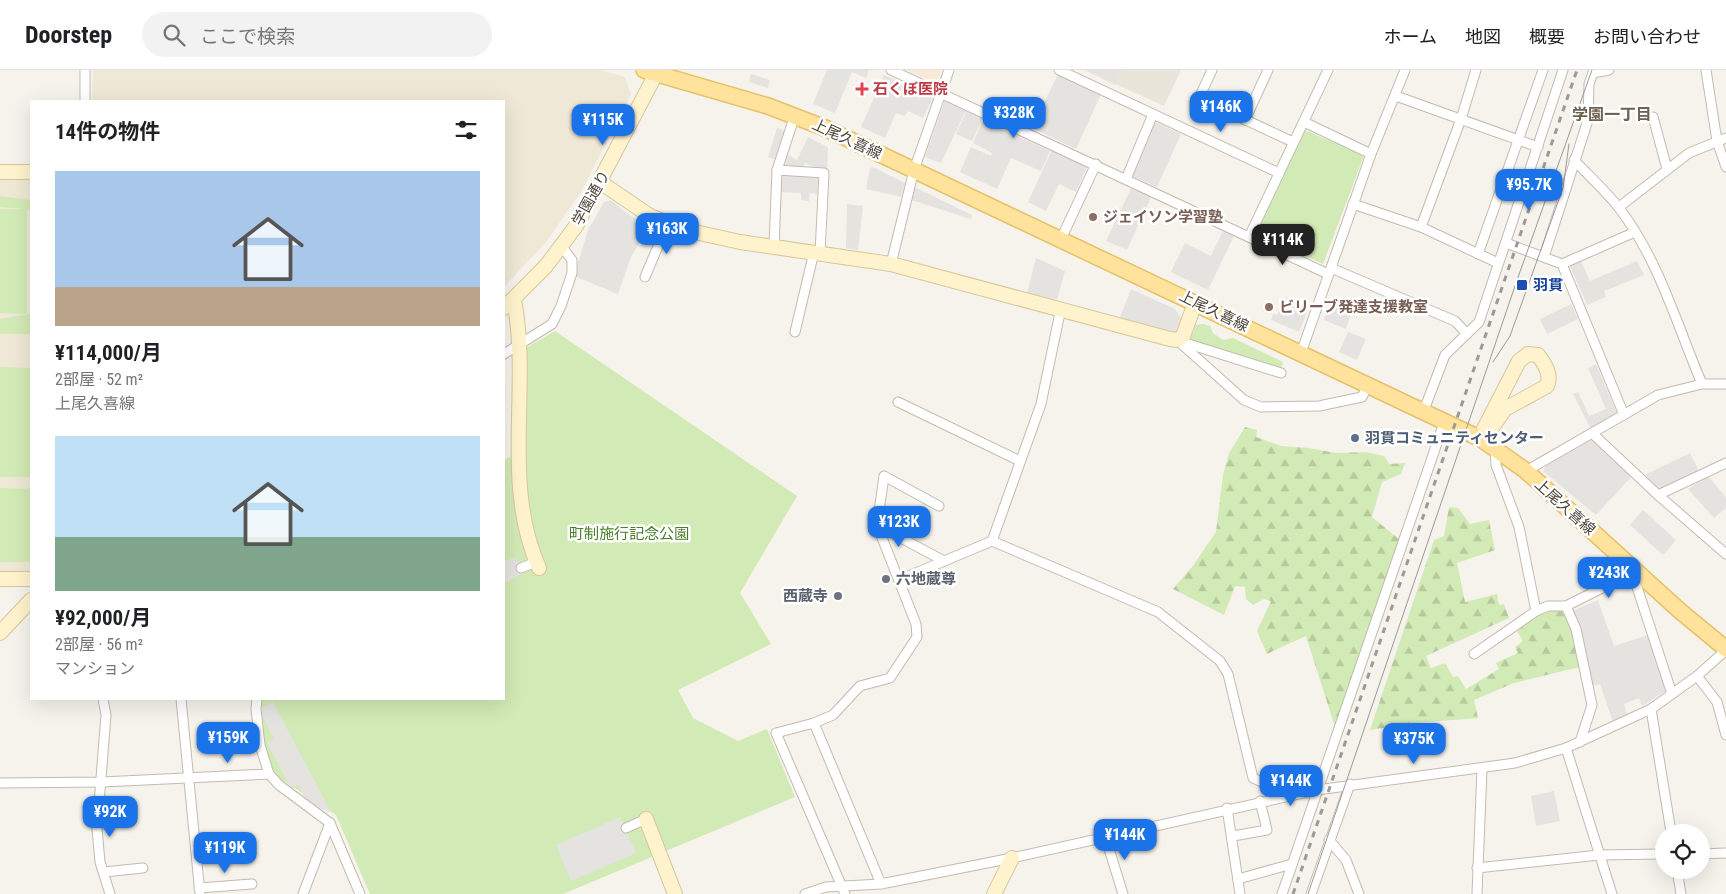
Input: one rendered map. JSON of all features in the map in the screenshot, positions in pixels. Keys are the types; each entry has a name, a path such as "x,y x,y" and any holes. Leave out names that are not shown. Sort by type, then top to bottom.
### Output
{"main road":[{"name":"上尾久喜線","path":"653,71 795,115 1424,410 1495,446 1526,471 1634,573 1726,650"}],"street":[{"path":"86,70 86,100"},
{"path":"891,70 1249,237 1454,321 1467,334"},
{"path":"891,264 914,170 949,70"},
{"path":"1058,70 1279,173"},
{"path":"1212,70 1199,98 1293,142"},
{"path":"1244,120 1268,70"},
{"path":"1249,237 1328,70"},
{"path":"1301,353 1371,154 1405,70"},
{"path":"1421,228 1461,119 1476,70"},
{"path":"1478,254 1542,70"},
{"path":"1424,410 1445,355 1480,322 1563,70"},
{"path":"1544,257 1588,120 1589,84 1594,72 1609,70"},
{"path":"1706,70 1726,167"},
{"name":"学園通り","path":"509,304 562,248 600,182 653,71"},
{"path":"1396,96 1538,147"},
{"path":"1126,179 1152,114"},
{"path":"774,247 778,170 795,115"},
{"path":"1653,117 1667,169"},
{"path":"1304,122 1371,154"},
{"path":"1618,207 1689,153 1721,139"},
{"path":"1574,160 1618,207 1635,232 1652,263 1702,384"},
{"path":"1061,239 1096,164"},
{"path":"778,170 824,173 817,253 795,332"},
{"path":"0,172 30,172"},
{"path":"600,182 631,206 667,225 712,237 891,264 1177,340 1281,373"},
{"path":"1354,204 1421,228 1498,263"},
{"path":"645,277 667,225"},
{"path":"1506,243 1562,264 1635,232"},
{"path":"505,353 552,324 561,306 572,273 572,260 562,248"},
{"path":"1562,264 1624,415"},
{"path":"1177,340 1183,336 1195,303"},
{"path":"509,304 520,344 518,468 527,535 537,565 521,568"},
{"path":"992,541 1041,404 1061,308"},
{"path":"1177,340 1244,400 1261,407 1318,406 1353,399 1362,397 1368,385"},
{"path":"1534,354 1542,360 1549,374 1547,386 1501,412 1489,432 1481,439 1484,429 1522,358 1534,354"},
{"path":"1511,378 1514,389 1522,400"},
{"path":"1526,471 1658,395 1702,384 1726,384"},
{"path":"898,402 1020,461"},
{"path":"1282,894 1445,420"},
{"path":"1593,434 1658,495 1726,554"},
{"path":"1495,446 1496,465 1519,527 1536,611"},
{"path":"1658,495 1726,463"},
{"path":"845,894 776,733 833,715 860,686 890,678 916,637 916,624 877,525 884,476 939,506"},
{"path":"877,525 944,561"},
{"path":"899,580 992,541 1158,612 1220,661 1228,674 1253,778 1290,795"},
{"path":"1474,654 1536,611 1548,606 1566,606 1634,573 1672,694"},
{"path":"0,579 30,579"},
{"path":"0,633 30,601"},
{"path":"1566,606 1576,629 1592,704 1580,742"},
{"path":"804,894 841,885 881,884 1012,858 1227,808 1317,790 1515,763 1566,748 1651,709 1697,676 1726,650"},
{"path":"1697,676 1718,702 1726,735"},
{"path":"103,700 106,715 97,829 100,862 110,894"},
{"path":"181,700 200,891 252,884"},
{"path":"257,700 260,745 269,774 279,785 330,823 360,894"},
{"path":"1651,709 1670,824"},
{"path":"814,722 881,884"},
{"path":"1566,748 1612,894"},
{"path":"1477,894 1482,769"},
{"path":"0,783 102,782 269,774"},
{"path":"1311,894 1350,784"},
{"path":"1232,836 1267,830 1260,801"},
{"path":"1227,808 1240,894"},
{"path":"626,828 646,819 675,894"},
{"path":"303,894 330,823"},
{"path":"1105,836 1122,894"},
{"path":"1329,840 1346,860 1358,894"},
{"path":"1710,854 1726,853"},
{"path":"1477,868 1599,855 1655,854"},
{"path":"994,894 1012,858"},
{"path":"1238,879 1292,864"},
{"path":"104,872 143,868"},
{"path":"1678,879 1681,894"}],"shaded area":[{"path":"93,70 600,70 625,77 631,94 581,192 546,242 505,286 505,100 92,100"},
{"path":"827,70 869,70 866,78 852,72 835,113 813,104"},
{"path":"905,70 941,70 936,83"},
{"path":"1085,70 1181,70 1164,106"},
{"path":"1085,70 1122,70 1115,85"},
{"path":"751,74 770,80 768,88 749,82"},
{"path":"1058,74 1101,94 1076,149 1032,128"},
{"path":"884,75 933,97 923,118 908,111 905,116 896,113 885,138 861,127"},
{"path":"945,100 966,110 941,163 925,157"},
{"path":"967,110 983,118 972,141 956,134"},
{"path":"983,120 1050,151 1041,171 1011,158 997,189 960,172 971,147 991,156 992,153 973,143"},
{"path":"1155,122 1181,134 1157,187 1130,175"},
{"path":"777,128 785,131 776,160 768,157"},
{"path":"808,137 828,147 827,172 805,163 802,170 784,167 788,155 797,160"},
{"path":"1052,150 1087,167 1076,192 1059,184 1046,211 1028,202"},
{"path":"873,167 905,183 901,197 866,189 870,168"},
{"path":"783,174 818,177 817,194 810,193 809,201 801,200 801,193 781,192"},
{"path":"0,178 30,178 30,571 0,571"},
{"path":"914,187 972,215 971,219 911,200"},
{"path":"1131,188 1151,197 1127,250 1106,241"},
{"path":"611,200 629,215 649,226 631,257 618,294 574,276 588,230 604,202"},
{"path":"847,204 863,206 858,250 846,248"},
{"path":"1223,231 1234,236 1208,290 1171,272 1185,243 1211,256"},
{"path":"1036,258 1065,271 1057,300 1027,293"},
{"path":"1581,261 1590,281 1637,261 1644,275 1604,291 1606,297 1587,305 1570,266"},
{"path":"1131,289 1175,309 1183,320 1178,334 1120,318"},
{"path":"1286,297 1309,307 1299,332 1271,320 1273,314 1277,315"},
{"path":"1330,300 1352,311 1346,329 1324,320"},
{"path":"1571,304 1578,319 1547,334 1540,319"},
{"path":"1348,332 1366,339 1357,360 1339,352"},
{"path":"1596,364 1617,414 1591,429 1573,394 1578,392 1589,416 1606,409 1588,368"},
{"path":"1593,439 1632,476 1596,515 1544,472 1545,464"},
{"path":"1690,453 1699,471 1660,490 1645,475"},
{"path":"1708,476 1726,497 1726,508 1714,518 1688,489"},
{"path":"1643,510 1676,540 1663,555 1630,525"},
{"path":"516,558 524,573 505,582 505,561"},
{"path":"1598,600 1614,646 1648,635 1666,691 1642,706 1639,698 1624,704 1627,715 1613,722 1600,684 1593,686 1580,628 1572,611"},
{"path":"273,702 331,812 318,808 306,800 298,785 291,789 267,743 274,739 262,715 262,708"},
{"path":"1554,791 1560,821 1536,826 1531,796"},
{"path":"620,817 636,853 571,881 556,845"}],"green space":[{"path":"1307,131 1362,155 1363,158 1323,264 1262,236 1259,229 1304,132"},
{"path":"0,196 30,200 30,211 27,210 27,314 0,313 0,209 26,209 0,207"},
{"path":"30,314 30,334 0,334 0,319"},
{"path":"1196,325 1210,326 1213,333 1223,340 1233,338 1283,362 1281,369 1190,340"},
{"name":"町制施行記念公園","path":"555,331 797,496 740,593 771,644 678,690 693,718 738,741 767,729 795,797 563,894 370,894 336,815 279,778 272,767 265,744 261,700 505,700 505,460 524,451 527,347"},
{"path":"0,367 30,368 30,477 0,477"},
{"path":"1245,427 1257,430 1256,437 1281,446 1309,448 1336,453 1366,452 1384,456 1389,464 1405,463 1401,474 1382,482 1372,517 1400,540 1341,717 1335,727 1306,636 1267,654 1257,631 1271,601 1264,599 1253,605 1246,599 1245,587 1235,586 1224,615 1173,589 1192,567 1216,532 1223,475 1229,453"},
{"path":"0,488 30,489 30,562 0,562"},
{"path":"1449,507 1458,508 1470,524 1489,520 1495,550 1457,563 1465,602 1497,594 1499,605 1504,604 1509,618 1426,656 1431,668 1445,663 1453,677 1458,676 1466,689 1499,669 1496,663 1518,653 1515,647 1523,641 1517,631 1542,611 1564,609 1573,630 1580,667 1514,683 1474,700 1478,718 1415,723 1370,730 1434,540 1444,536"}],"tram line":[{"path":"1308,894 1516,283 1592,70"},
{"path":"1493,362 1510,336 1563,188 1569,144"}],"railway":[{"path":"1293,894 1577,70"}],"place":[{"name":"石くぼ医院","path":"862,89"},
{"name":"ジェイソン学習塾","path":"1093,217"},
{"name":"羽貫","path":"1522,285"},
{"name":"ビリーブ発達支援教室","path":"1269,307"},
{"name":"羽貫コミュニティセンター","path":"1355,438"},
{"name":"六地蔵尊","path":"886,579"},
{"name":"西蔵寺","path":"838,596"}],"district":[{"name":"学園一丁目","path":"1612,114"}]}
